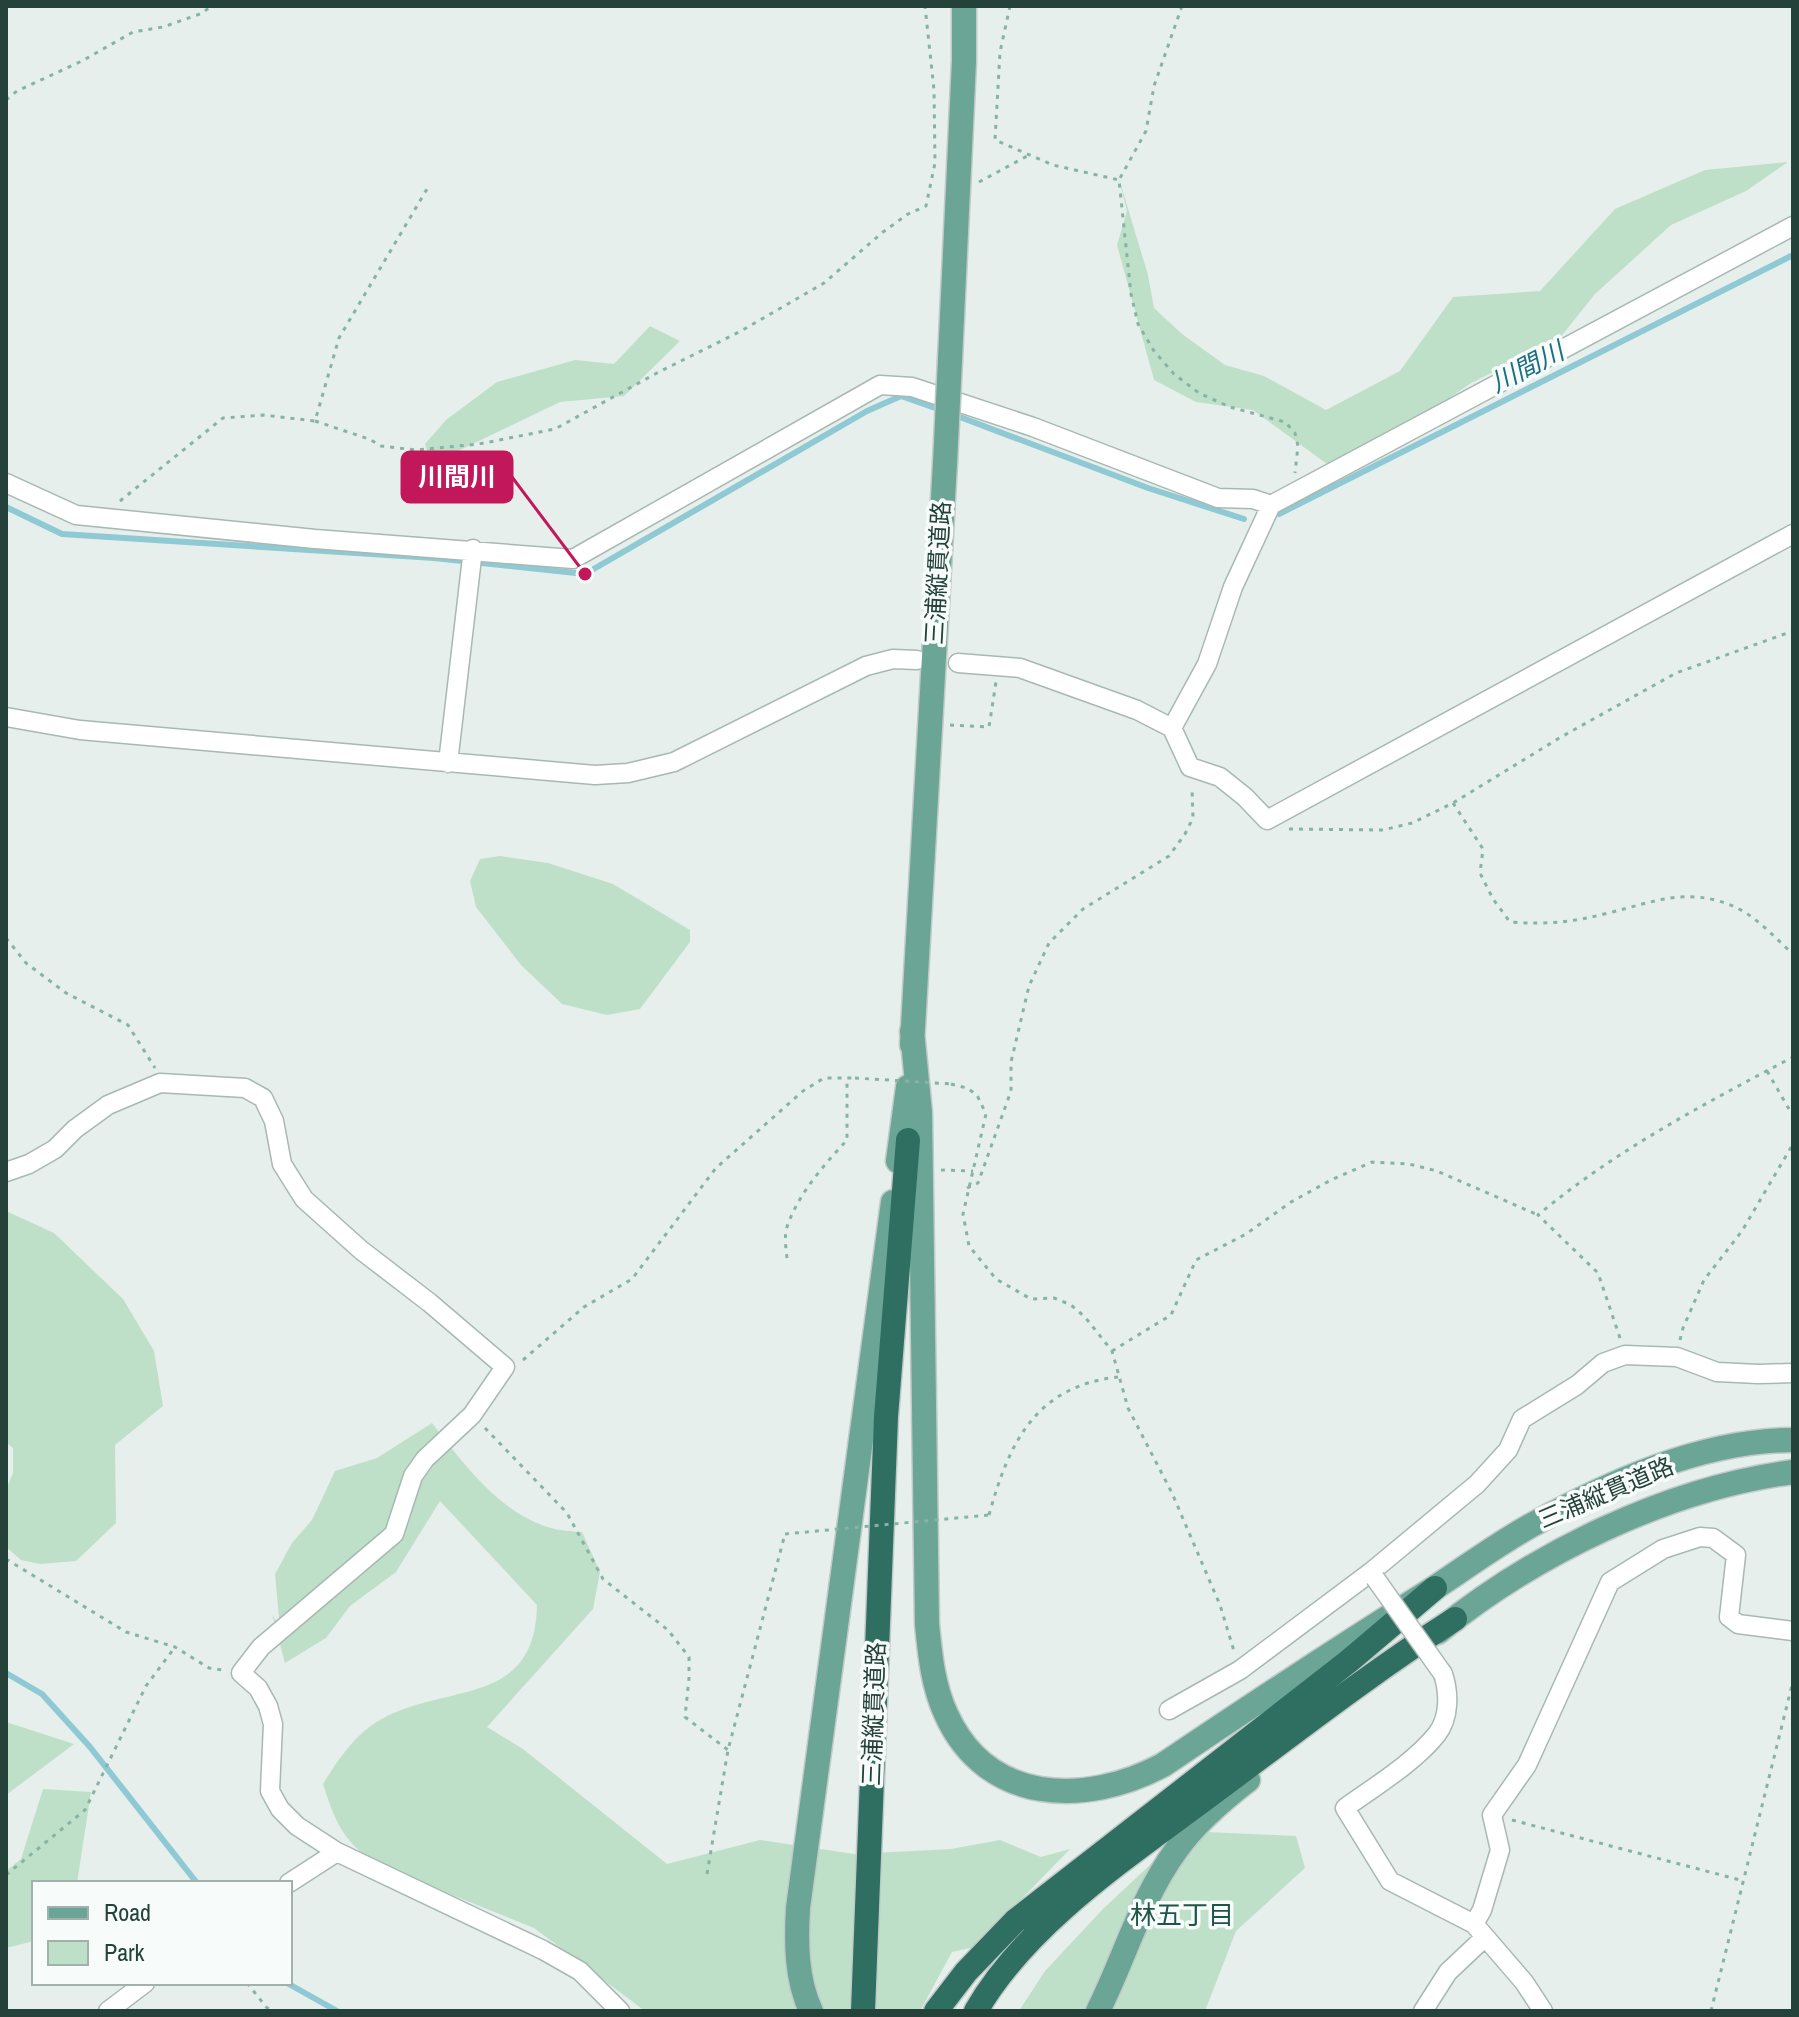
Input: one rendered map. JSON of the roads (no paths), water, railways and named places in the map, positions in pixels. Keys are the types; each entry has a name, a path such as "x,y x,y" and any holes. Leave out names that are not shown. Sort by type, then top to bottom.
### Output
{"highway":[{"path":"893,1418 907,1255 908,1140"},
{"name":"三浦縦貫道路","path":"863,2011 893,1418"},
{"name":"三浦縦貫道路","path":"876,2011 893,1418"},
{"path":"936,2011 966,1972 1015,1921 1349,1661 1435,1588"},
{"path":"976,2011 1022,1950 1104,1876 1345,1693 1455,1619"}],"main road":[{"name":"三浦縦貫道路","path":"908,1140 945,463 964,6"},
{"name":"三浦縦貫道路","path":"912,1031 920,1113 927,1624 936,1689 946,1716 976,1758 1017,1783 1060,1792 1109,1788 1135,1780 1163,1765 1528,1527 1634,1476 1716,1451 1793,1440"},
{"path":"811,2011 800,1976 796,1944 798,1908 910,1065"},
{"name":"三浦縦貫道路","path":"1115,1976 1160,1876 1179,1846 1205,1817 1235,1790 1455,1619 1528,1572 1622,1521 1725,1485 1793,1472"},
{"path":"1098,2011 1115,1976"},
{"path":"1110,2011 1115,1976"}],"street":[{"path":"1172,728 1207,664 1233,587 1271,505 1793,226"},
{"path":"6,483 76,515 315,539 573,559 880,385 912,387 1033,427 1218,498 1253,499 1271,505"},
{"path":"958,663 1020,668 1137,710 1172,728 1190,767 1220,777 1267,820 1793,534"},
{"path":"448,763 473,552"},
{"path":"6,717 80,730 595,775 628,773 674,762 866,666 893,659 917,660"},
{"path":"6,1172 29,1164 55,1149 75,1129 108,1105 160,1083 245,1088 263,1098 274,1121 282,1164 304,1199 361,1250 505,1367 472,1415 425,1459 413,1476 394,1534 261,1647 241,1673 258,1688 268,1706 273,1724 270,1791 280,1809 297,1826 337,1852 543,1950 580,1971 613,2008"},
{"path":"1169,1710 1240,1670 1373,1575 1477,1484 1508,1450 1522,1419 1577,1385 1603,1363 1625,1355 1677,1357 1717,1372 1793,1373"},
{"path":"1423,2011 1479,1931 1500,1850 1492,1815 1527,1765 1610,1582 1663,1549 1700,1537 1713,1538 1736,1555 1729,1617 1738,1624 1793,1631"},
{"path":"1373,1575 1443,1674 1447,1686 1447,1707 1437,1735 1399,1769 1345,1808 1390,1881 1479,1931 1524,1982 1543,2011"},
{"path":"292,1881 337,1852"},
{"path":"108,2011 142,1985"}],"waterway":[{"name":"川間川","path":"1279,514 1793,255"},
{"name":"川間川","path":"6,507 62,534 434,558 585,574 867,411 901,396 941,410"},
{"name":"川間川","path":"952,414 1148,488 1244,519"},
{"path":"6,1673 42,1694 90,1747 195,1881"},
{"path":"291,1985 337,2011"}],"place":[{"name":"川間川","path":"585,574"}],"district":[{"name":"林五丁目","path":"1182,1915"}]}
